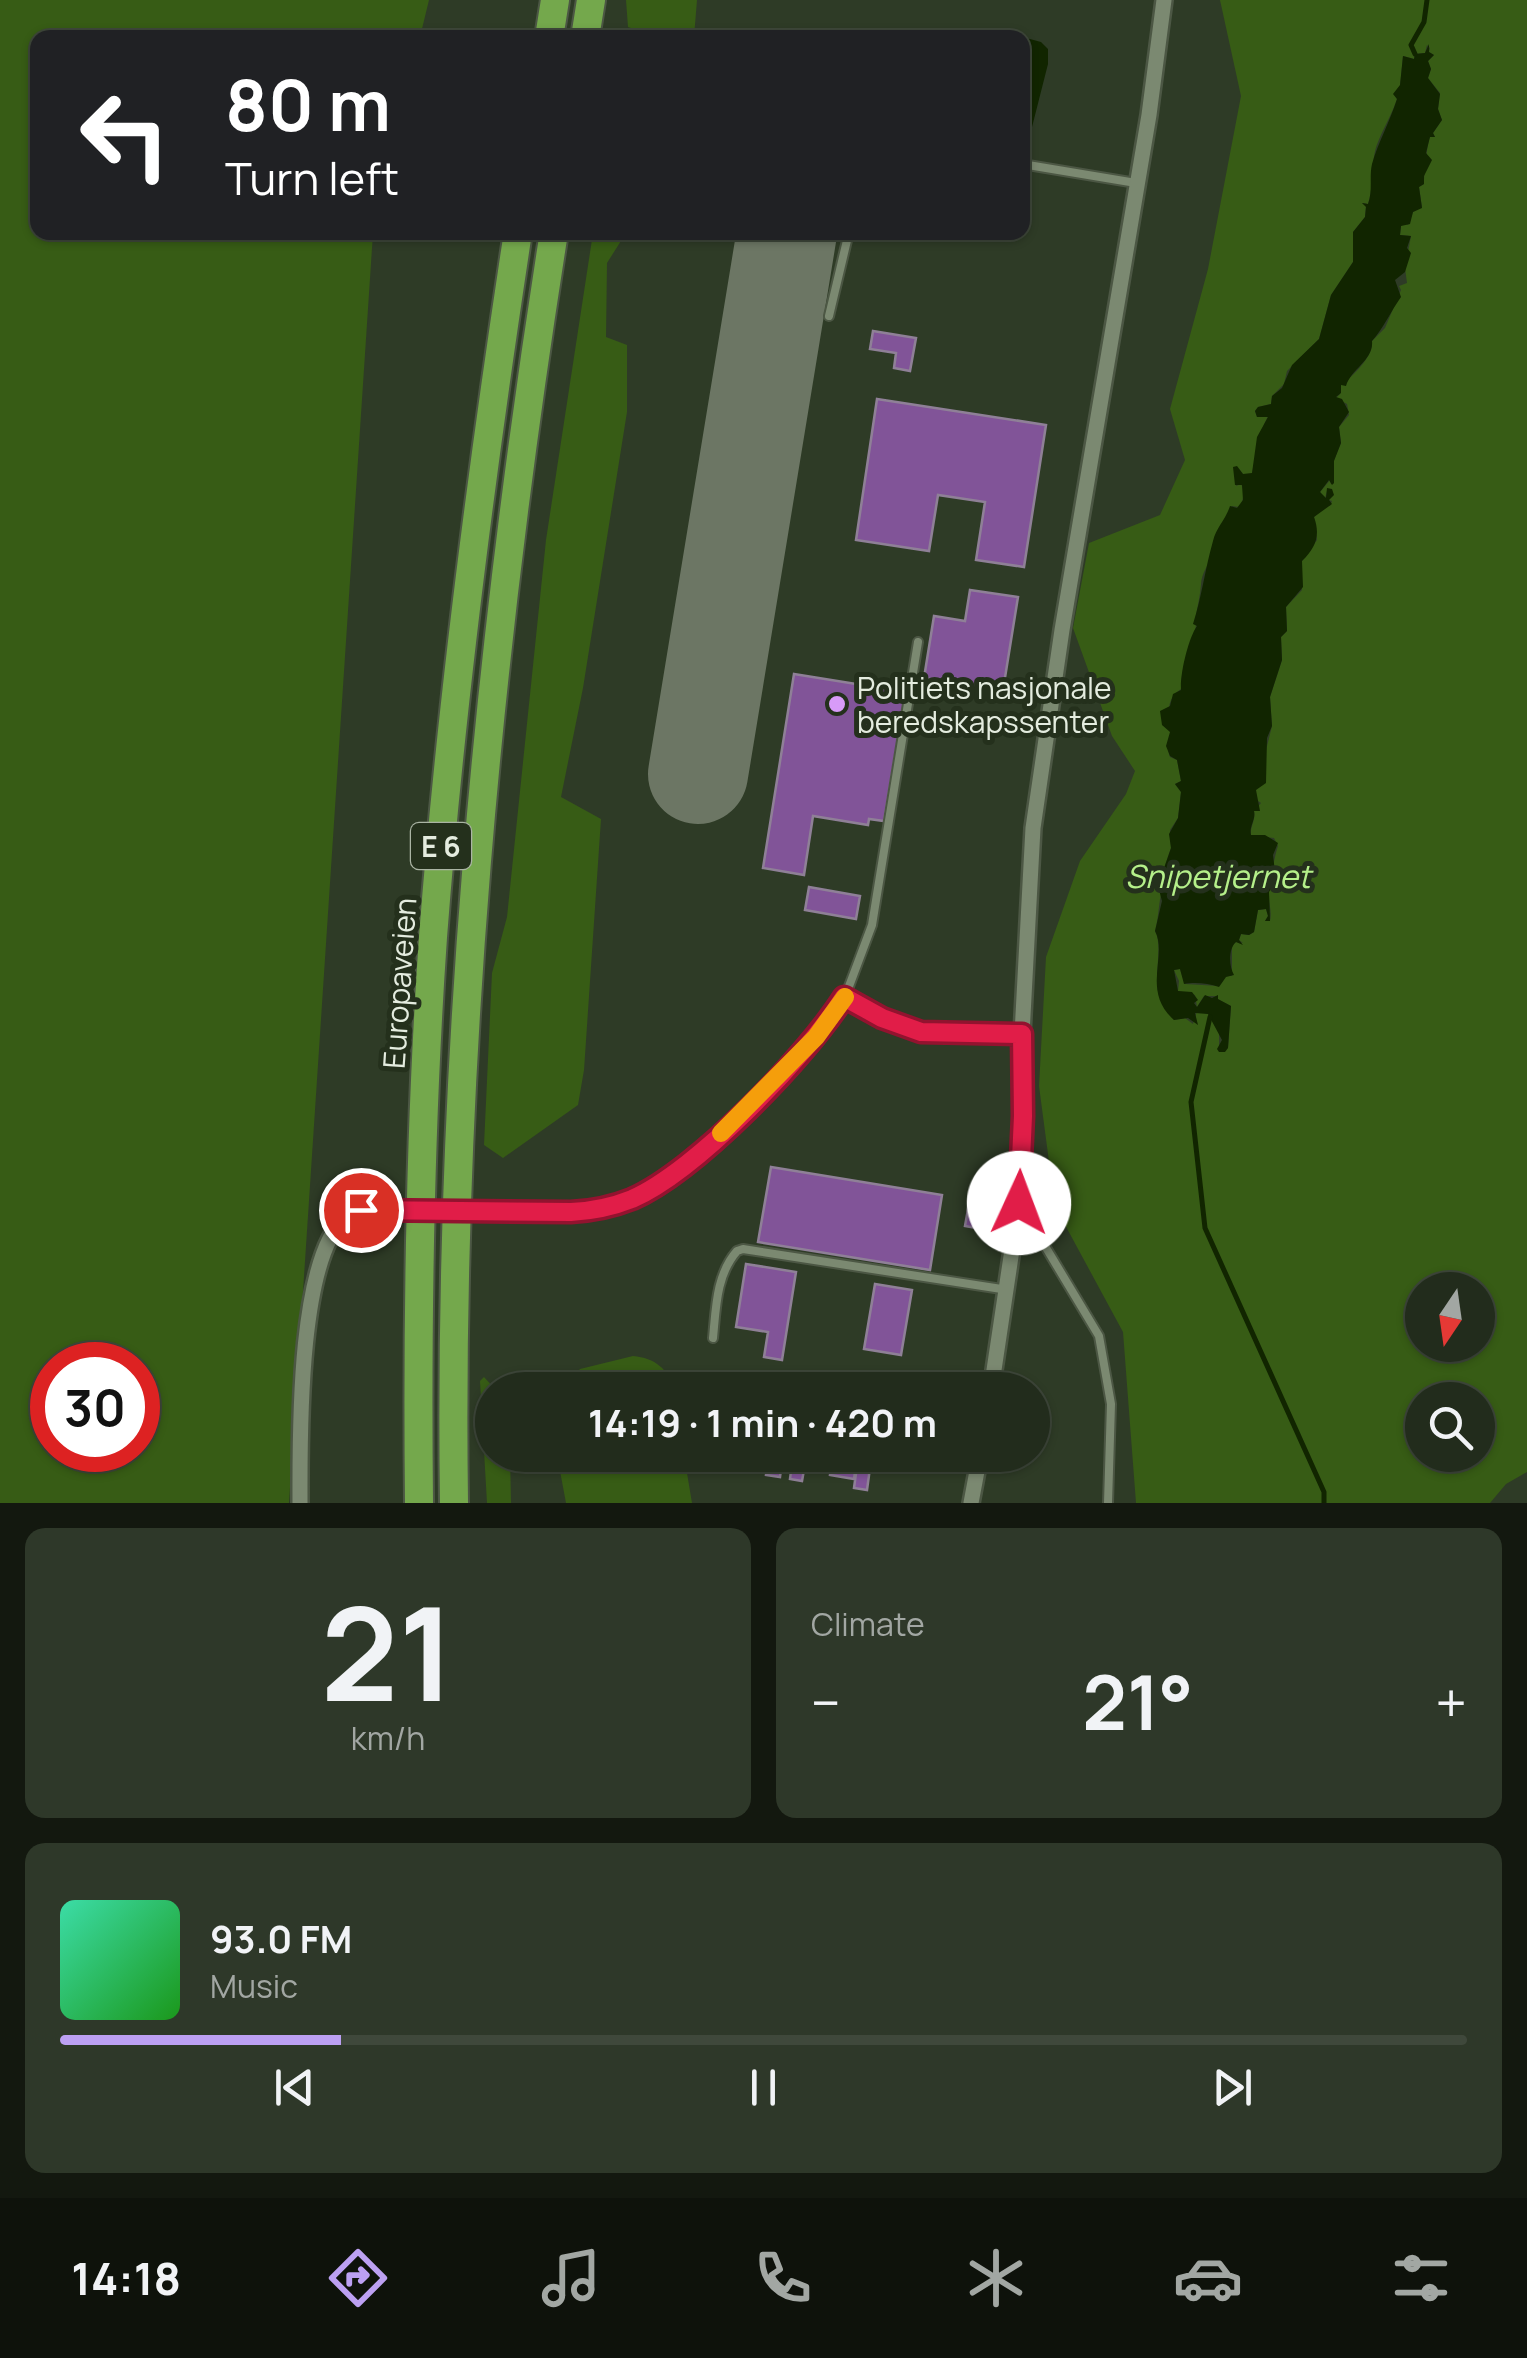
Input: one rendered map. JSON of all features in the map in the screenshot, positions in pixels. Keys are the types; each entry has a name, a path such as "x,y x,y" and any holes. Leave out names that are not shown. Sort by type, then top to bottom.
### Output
{"highway":[{"path":"550,30 555,0"},
{"path":"585,30 591,0"},
{"name":"Europaveien","path":"419,1503 420,1250 434,935 469,575 517,240"},
{"name":"E 6","path":"454,1503 458,1126 480,798 504,580 553,240"}],"street":[{"path":"995,1372 1019,1203 1022,1034 1038,791 1164,0"},
{"path":"300,1503 303,1371 318,1276 328,1246 349,1214 368,1210 592,1211 634,1198 669,1178 771,1085 816,1037 844,997 921,1032 1022,1034"},
{"path":"972,1503 977,1472"}],"lane":[{"path":"1030,165 1136,183"},
{"path":"829,316 847,240"},
{"path":"844,997 872,925 918,642"},
{"path":"1019,1203 1099,1336 1110,1404 1108,1503"},
{"path":"713,1338 718,1288 724,1270 737,1250 743,1249 1008,1290"}],"green space":[{"path":"0,0 429,0 422,30 30,30 30,240 373,240 289,1503 0,1503"},
{"path":"626,0 697,0 695,30 628,27"},
{"path":"1220,0 1527,0 1527,1472 1506,1484 1490,1503 1136,1503 1123,1332 1064,1223 1053,1192 1039,1086 1046,957 1080,861 1126,794 1135,771 1112,736 1073,628 1089,543 1160,515 1185,460 1170,409 1208,269 1241,96","holes":["1427,45 1434,55 1428,61 1428,78 1440,93 1438,109 1442,120 1433,133 1435,137 1429,140 1424,184 1419,187 1422,207 1413,212 1408,225 1401,226 1400,235 1411,236 1405,268 1407,283 1399,286 1401,290 1385,328 1372,341 1357,371 1341,385 1336,398 1347,404 1349,415 1339,427 1341,443 1334,460 1334,483 1330,480 1320,492 1325,498 1328,488 1332,501 1314,517 1317,540 1302,561 1302,590 1286,607 1282,660 1270,697 1272,726 1256,790 1255,799 1261,803 1254,811 1251,832 1274,838 1278,846 1269,892 1270,921 1265,921 1266,909 1258,910 1254,932 1241,934 1239,940 1243,943 1232,945 1232,976 1226,976 1219,986 1185,984 1180,969 1174,970 1178,991 1195,995 1197,1007 1204,996 1218,996 1231,1006 1228,1048 1219,1052 1219,1030 1208,1014 1197,1011 1193,1024 1185,1018 1174,1020 1158,991 1155,931 1166,880 1163,871 1171,848 1170,830 1178,818 1181,792 1175,784 1181,781 1177,760 1170,757 1168,750 1169,707 1181,689 1196,628 1202,577 1225,519 1232,506 1239,507 1243,499 1241,484 1236,486 1239,469 1243,474 1252,474 1268,416 1257,417 1255,411 1271,404 1287,371 1319,339 1331,295 1353,262 1353,232 1365,217 1366,206 1362,203 1368,204 1376,149 1397,99 1394,94 1400,86 1403,56 1414,59 1415,54 1425,53"]},
{"path":"592,240 622,240 607,263 606,337 627,345 627,412 583,688 561,797 601,819 584,1070 578,1105 503,1158 484,1145 492,973 507,917 546,540"},
{"path":"633,1356 648,1359 665,1372 577,1372"},
{"path":"485,1472 510,1472 511,1503 487,1503"},
{"path":"560,1472 687,1472 692,1503 566,1503"}],"water":[{"path":"1030,39 1048,49 1048,64 1032,127"},
{"name":"Snipetjernet","path":"1429,44 1429,52 1434,55 1428,61 1428,78 1440,94 1438,109 1442,120 1433,133 1435,137 1430,137 1426,153 1432,160 1424,184 1419,187 1422,208 1413,212 1410,224 1401,226 1400,235 1411,236 1407,248 1411,253 1405,272 1395,280 1401,297 1372,341 1366,359 1346,386 1341,385 1341,393 1336,397 1342,399 1349,412 1339,427 1341,443 1334,461 1334,483 1329,480 1320,492 1326,498 1327,488 1332,489 1332,504 1314,517 1317,536 1302,561 1303,587 1286,607 1282,660 1270,697 1272,726 1267,738 1266,783 1256,790 1260,811 1254,811 1251,832 1278,843 1273,855 1276,880 1269,892 1270,921 1265,921 1266,909 1258,910 1254,932 1241,934 1239,940 1243,945 1236,942 1232,949 1230,963 1234,975 1226,977 1219,987 1184,984 1180,969 1174,970 1178,991 1192,992 1198,1000 1194,1003 1197,1007 1205,995 1218,995 1218,999 1231,1006 1228,1048 1219,1052 1222,1040 1208,1014 1195,1013 1198,1025 1188,1018 1174,1020 1164,1009 1157,986 1159,951 1155,931 1162,901 1158,886 1166,880 1163,871 1171,848 1169,834 1178,818 1181,792 1175,784 1181,781 1177,760 1170,756 1166,746 1170,732 1162,725 1160,711 1170,706 1173,694 1181,690 1214,536 1230,506 1237,508 1243,500 1242,485 1235,485 1233,467 1237,466 1243,474 1252,473 1257,437 1268,417 1257,417 1255,411 1271,404 1292,365 1319,339 1331,295 1353,262 1353,232 1365,217 1366,207 1362,203 1368,204 1372,164 1397,99 1393,94 1400,85 1403,56 1414,59 1415,54 1425,53"}],"building":[{"path":"873,331 916,338 910,371 894,368 896,353 870,349"},
{"path":"877,399 1046,425 1024,567 976,560 985,502 938,495 929,551 856,540"},
{"path":"970,590 1018,597 1003,690 924,678 934,616 965,621"},
{"path":"794,674 906,692 884,821 869,819 868,825 813,816 804,875 763,868"},
{"path":"809,887 860,896 856,919 805,910"},
{"path":"771,1167 942,1195 930,1270 758,1242"},
{"path":"970,1198 988,1201 986,1210 996,1211 993,1231 965,1226"},
{"path":"746,1264 796,1272 782,1360 764,1357 768,1332 736,1327"},
{"path":"875,1284 912,1290 901,1355 864,1349"},
{"path":"791,1472 804,1472 802,1481 790,1479"},
{"path":"830,1472 855,1472 854,1479"},
{"path":"856,1472 869,1472 867,1490 854,1488"}],"waterway":[{"path":"1415,54 1411,45 1424,22 1427,0"},
{"path":"1210,1017 1191,1102 1205,1228 1324,1492 1324,1503"}],"runway":[{"path":"698,774 786,240"}],"slow traffic":[{"path":"721,1133 816,1037 845,997"}],"place":[{"name":"Politiets nasjonale beredskapssenter","path":"837,704"}],"route":[{"path":"361,1210 542,1214 592,1211 634,1198 669,1178 771,1085 816,1037 844,997 882,1018 921,1032 1022,1034 1019,1203"}]}
